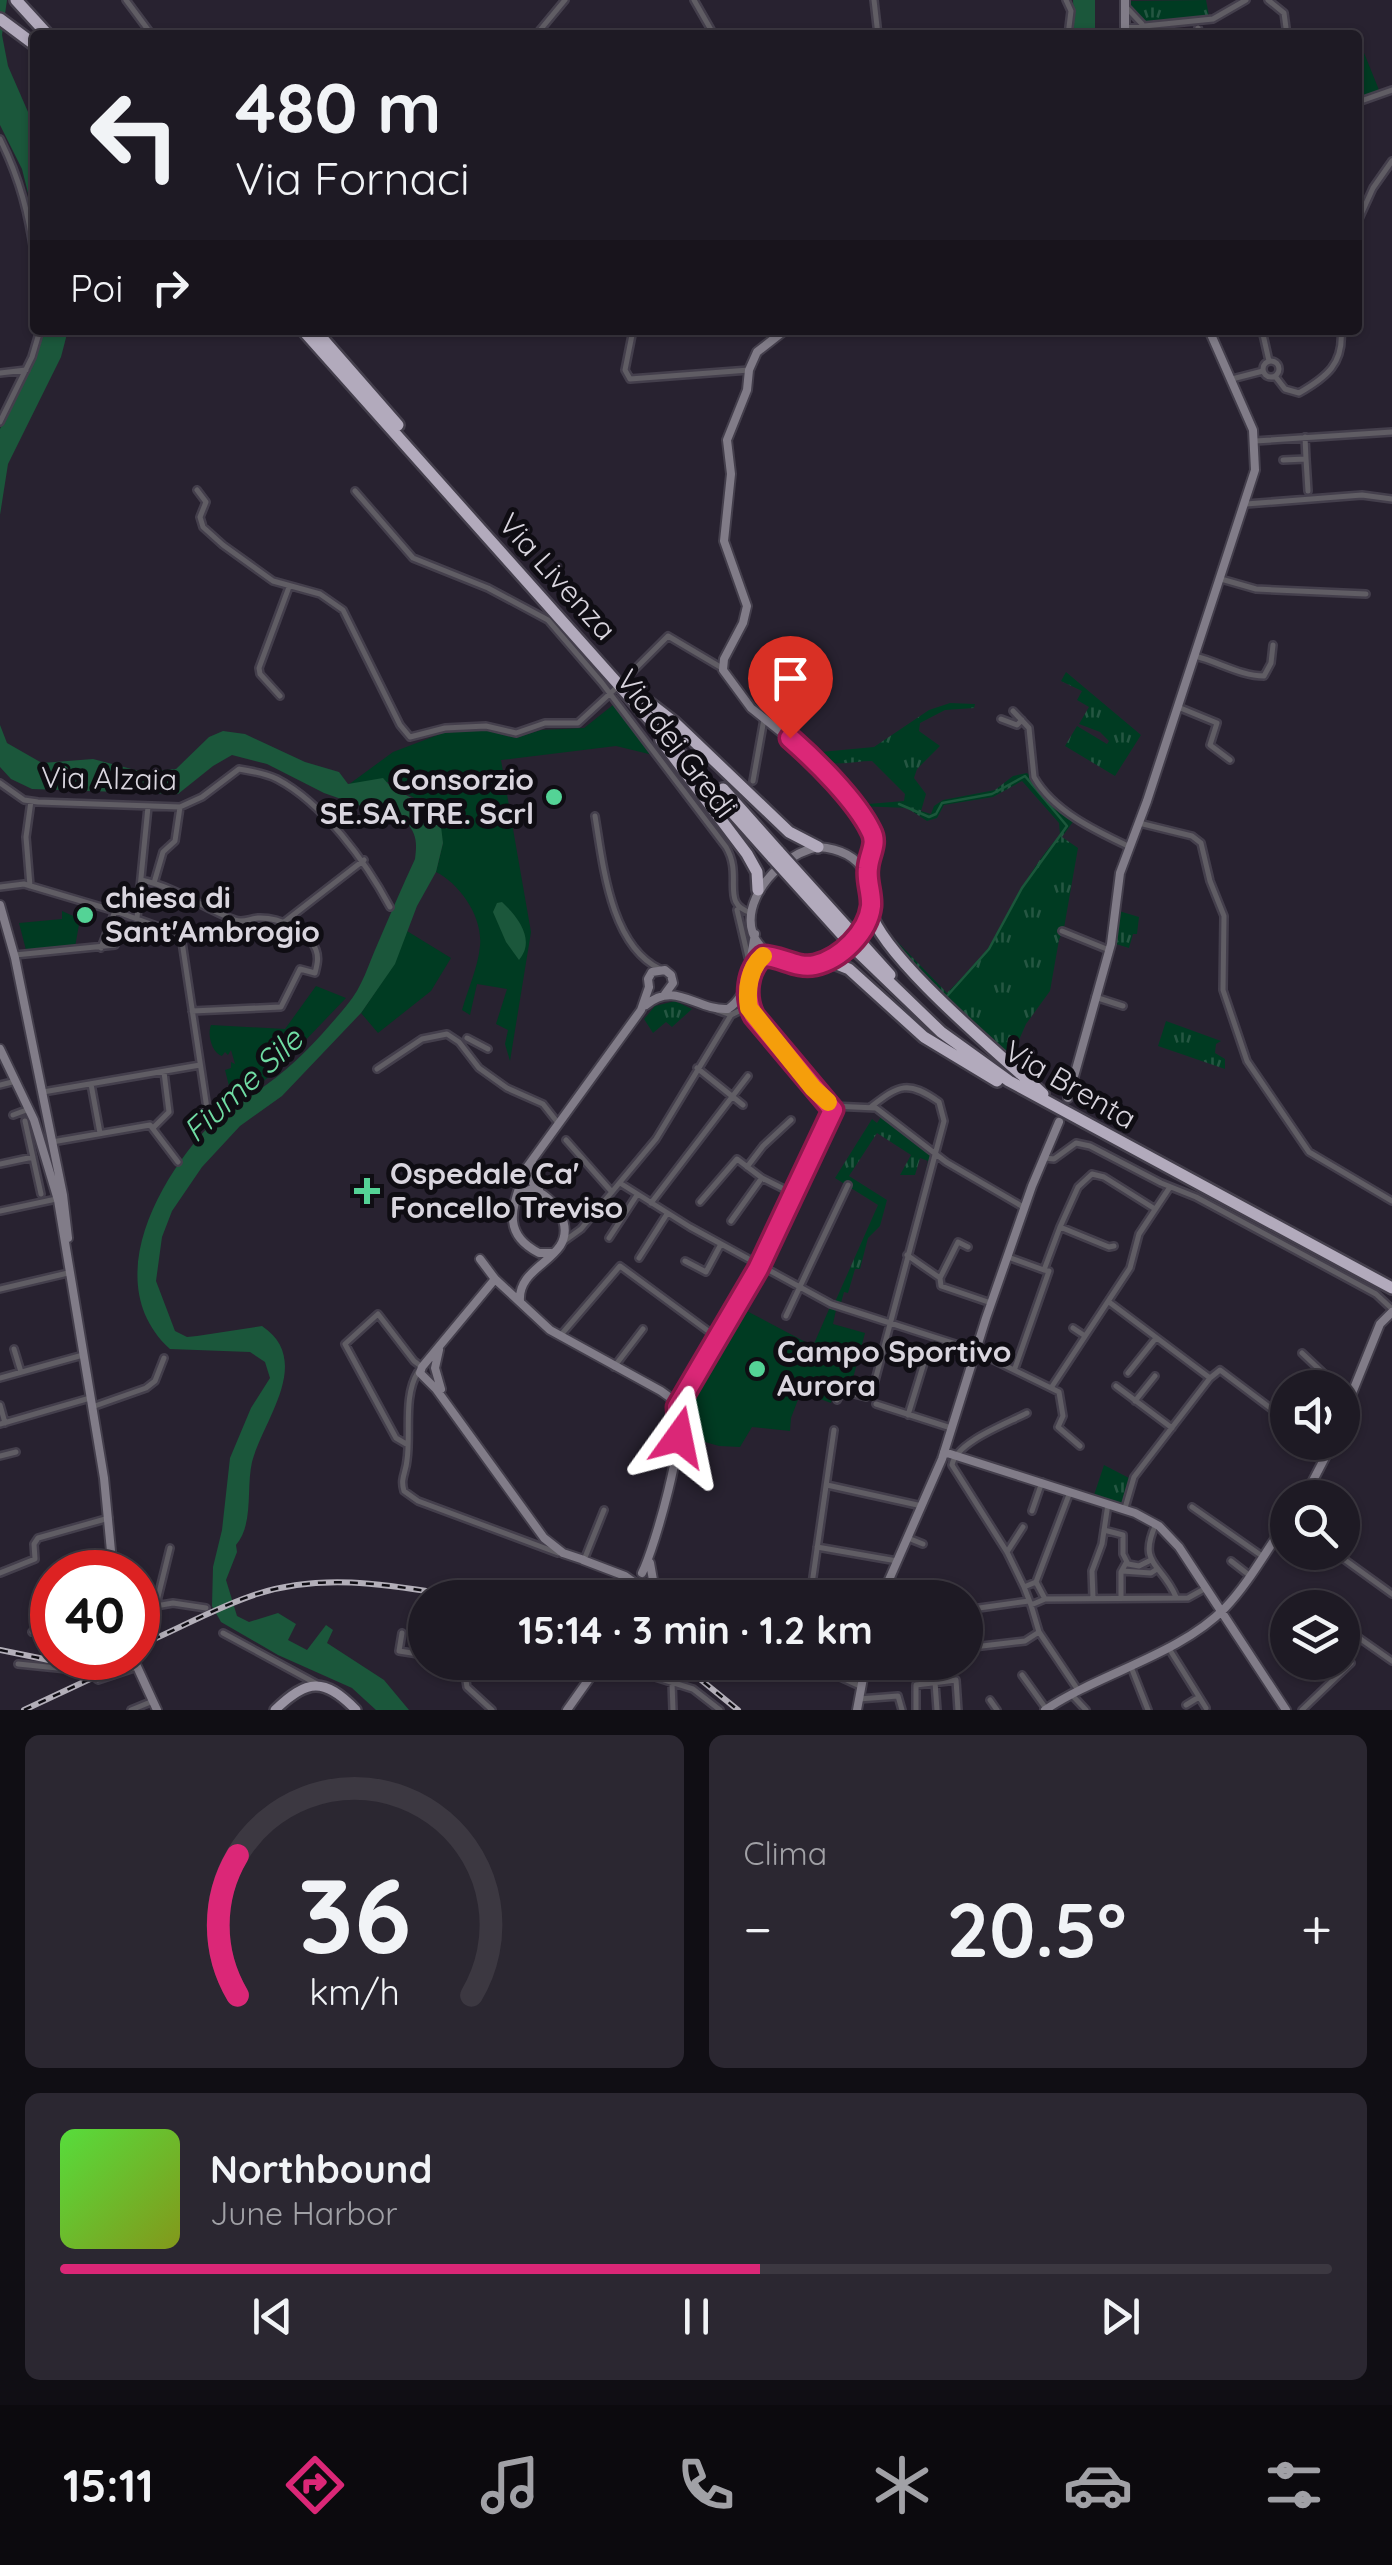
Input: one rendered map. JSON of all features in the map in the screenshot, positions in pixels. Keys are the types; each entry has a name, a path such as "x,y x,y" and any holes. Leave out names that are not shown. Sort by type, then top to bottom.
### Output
{"highway":[{"path":"16,0 43,30"},
{"path":"0,19 30,41"},
{"name":"Via Livenza","path":"309,335 776,855"},
{"name":"Via Livenza","path":"319,335 636,698"},
{"path":"636,698 674,722 788,832 818,847"},
{"path":"636,698 747,854 756,872 758,890"},
{"name":"Via Brenta","path":"776,855 898,994 964,1050 1087,1126 1392,1288"},
{"path":"870,911 878,932 910,966 1043,1094"},
{"name":"Via Brenta","path":"860,948 945,1026 1043,1094 1392,1280"},
{"path":"821,963 849,969 904,1020 953,1056 1087,1126"}],"main road":[{"path":"275,1710 299,1690 318,1685 334,1691 356,1710"}],"street":[{"path":"126,0 148,30"},
{"path":"540,30 565,0"},
{"path":"694,0 711,30"},
{"path":"874,0 877,30"},
{"path":"1066,0 1071,11 1069,30"},
{"path":"1129,30 1215,18 1246,0"},
{"path":"1268,0 1284,15 1286,30"},
{"path":"1125,2 1143,26"},
{"path":"1125,2 1125,30"},
{"path":"1138,30 1143,26"},
{"path":"1362,101 1392,90"},
{"path":"0,139 25,196 30,228"},
{"path":"1362,212 1392,162"},
{"path":"1,419 38,335"},
{"path":"632,335 625,370 630,379 748,370"},
{"path":"755,934 775,957 795,965 821,963 854,940 870,911 868,882 873,834 850,802 800,747 764,719 731,684 724,670 724,660 746,612 745,597 727,554 724,534 730,474 726,440 747,390 748,370 757,352 779,335"},
{"path":"1068,1098 1109,950 1117,884 1255,470 1255,441 1211,335"},
{"path":"1263,335 1268,361 1264,371"},
{"path":"1276,376 1285,389 1300,393 1327,377 1343,351 1341,335"},
{"path":"1268,361 1280,367 1276,376"},
{"path":"0,373 26,370"},
{"path":"1231,379 1264,371"},
{"path":"1264,371 1268,376 1276,376"},
{"path":"1255,441 1392,432"},
{"path":"1304,437 1308,491"},
{"path":"1283,460 1306,458"},
{"path":"197,490 206,502 200,517 203,527 250,565 288,587 320,594 343,610 400,726 410,738 450,728 490,726 516,733 545,724 578,723 616,688"},
{"name":"Via dei Gredi","path":"355,491 413,558 488,588 546,618 610,694 726,847 735,868 733,900 750,972 748,1002 754,1016"},
{"path":"1245,504 1362,495 1392,499"},
{"path":"1220,579 1256,589 1366,594"},
{"path":"280,696 259,668 288,587"},
{"path":"630,674 668,636 724,670"},
{"path":"1196,656 1226,664 1239,673 1264,676 1271,664 1273,645"},
{"path":"1178,707 1216,723 1210,746 1230,760"},
{"path":"1013,712 1029,728 1038,784 1065,811 1130,846"},
{"path":"752,781 764,719"},
{"path":"1001,719 1017,725 1022,720"},
{"name":"Via Alzaia","path":"0,783 13,794 32,801 180,808 202,797 232,772 239,769 260,773 301,796 364,860 390,907"},
{"path":"30,886 26,837 32,801"},
{"path":"137,918 148,806"},
{"path":"154,883 163,852 175,841 180,808"},
{"path":"551,1253 538,1253 530,1248 513,1223 513,1202 525,1170 640,1010 649,986 644,957 616,914 595,816"},
{"path":"1139,823 1192,836 1201,843 1224,916 1222,981 1227,1005 1247,1060 1302,1144 1316,1158 1392,1201"},
{"path":"750,972 755,934 752,913 758,890 774,871 793,855 818,847 860,861 872,852"},
{"path":"850,858 868,882"},
{"path":"284,923 364,860"},
{"path":"141,880 187,895 239,922 259,918 284,923 316,946 315,973 300,969 280,1006 192,1012"},
{"path":"0,887 30,886 180,935 209,1122"},
{"path":"0,904 15,955 60,1179 68,1273 109,1518 111,1550"},
{"path":"736,907 752,913"},
{"path":"100,948 114,911"},
{"path":"15,955 115,945 122,930 110,925"},
{"path":"1062,931 1109,950"},
{"path":"644,957 668,972 685,996"},
{"path":"712,1008 726,1006 735,999 760,959 775,957"},
{"path":"650,976 660,969"},
{"path":"640,1010 673,983"},
{"path":"649,986 654,993 685,996 731,1014"},
{"path":"1095,997 1123,1006"},
{"path":"517,1297 534,1270 581,1230 656,1139 731,1014 743,1008 832,1106 872,1106 899,1087 935,1098 945,1115 870,1394 842,1391 836,1400"},
{"path":"376,1068 422,1038 442,1033 459,1042 479,1068 507,1088 542,1104 558,1123"},
{"path":"467,1038 488,1049"},
{"path":"0,1049 30,1109 60,1197"},
{"path":"43,1092 200,1064"},
{"path":"697,1068 744,1105"},
{"path":"154,1127 168,1112 164,1071"},
{"path":"651,1203 748,1076"},
{"path":"0,1085 16,1081"},
{"path":"92,1084 100,1133"},
{"path":"646,1580 678,1442 677,1407 760,1265 832,1115 832,1106"},
{"path":"872,1106 934,1153 1025,1208"},
{"path":"14,1116 30,1109"},
{"path":"747,1167 792,1120"},
{"path":"25,1121 41,1194"},
{"path":"1059,1122 975,1350 951,1428 949,1454 954,1472 1007,1552 1039,1632 1086,1710"},
{"path":"52,1142 144,1125 154,1127 178,1162"},
{"path":"566,1140 612,1192"},
{"path":"1045,1158 1055,1158 1073,1144 1086,1144 1196,1196 1376,1294 1392,1311 1380,1324 1360,1374"},
{"path":"0,1164 33,1157"},
{"path":"700,1202 737,1159 762,1178 794,1194"},
{"path":"532,1162 530,1179 556,1206 563,1223 560,1244"},
{"path":"1044,1270 1078,1187 1092,1174 1104,1177 1155,1210"},
{"path":"731,1221 762,1178"},
{"path":"620,1183 668,1214 835,1306 975,1350 1059,1392 1063,1416 1058,1427 1080,1446"},
{"path":"786,1316 848,1185"},
{"path":"1051,1388 1110,1302 1135,1257 1142,1229 1170,1187"},
{"path":"518,1194 527,1189 538,1190"},
{"path":"608,1238 637,1194"},
{"path":"0,1210 60,1197"},
{"path":"639,1258 668,1214"},
{"path":"563,1223 576,1228 587,1220"},
{"path":"1060,1227 1114,1246"},
{"path":"968,1247 958,1242 940,1278 941,1286 992,1303"},
{"path":"685,1261 706,1272 721,1244"},
{"path":"530,1248 534,1270"},
{"path":"907,1255 940,1278"},
{"path":"1008,1257 1049,1272 1015,1368"},
{"path":"480,1259 498,1282 560,1336 662,1391 677,1407"},
{"path":"560,1336 620,1266 719,1339"},
{"path":"0,1289 68,1273"},
{"path":"498,1282 513,1286 525,1282"},
{"path":"498,1282 443,1341 427,1372 412,1384 407,1465 402,1476 404,1491 418,1501 518,1538 544,1540 633,1580"},
{"path":"1110,1302 1210,1378"},
{"path":"408,1445 396,1438 346,1344 378,1314 414,1362 427,1372 544,1540 568,1556 584,1560"},
{"path":"1073,1328 1086,1336"},
{"path":"614,1366 643,1330"},
{"path":"1128,1373 1156,1338"},
{"path":"14,1349 20,1372"},
{"path":"908,1415 926,1353"},
{"path":"1302,1353 1320,1370"},
{"path":"0,1378 83,1355"},
{"path":"0,1405 2,1424 146,1388 155,1381 164,1358"},
{"path":"1125,1510 1134,1477 1220,1370 1270,1408"},
{"path":"1135,1401 1155,1376"},
{"path":"1116,1386 1172,1428"},
{"path":"876,1404 951,1428"},
{"path":"890,1580 949,1454 1027,1413"},
{"path":"812,1580 834,1430"},
{"path":"0,1456 16,1452"},
{"path":"949,1454 1108,1504 1156,1524 1175,1541 1286,1710"},
{"path":"1032,1511 1042,1482"},
{"path":"826,1485 922,1506"},
{"path":"1024,1587 1036,1582 1070,1492"},
{"path":"1094,1598 1092,1570 1101,1548 1108,1504"},
{"path":"1192,1507 1262,1556"},
{"path":"584,1560 604,1510"},
{"path":"0,1573 35,1559 34,1544 38,1538 109,1518"},
{"path":"1156,1524 1147,1547 1151,1560 1176,1597"},
{"path":"1007,1552 1023,1528"},
{"path":"1104,1530 1123,1535 1126,1562 1121,1598"},
{"path":"908,1538 923,1544"},
{"path":"1022,1676 1046,1710 1195,1632 1221,1611 1270,1545"},
{"path":"816,1547 898,1561"},
{"path":"160,1589 170,1548"},
{"path":"1126,1562 1136,1566 1151,1560"},
{"path":"1231,1561 1249,1576"},
{"path":"1122,1570 1158,1569"},
{"path":"1359,1570 1392,1594"},
{"path":"1036,1582 1045,1599"},
{"path":"983,1608 1045,1599 1191,1597 1206,1588"},
{"path":"160,1605 206,1608"},
{"path":"983,1646 1025,1640 1039,1632"},
{"path":"223,1634 318,1685"},
{"path":"402,1634 400,1651 408,1652"},
{"path":"1360,1639 1392,1661"},
{"path":"1167,1646 1206,1708"},
{"path":"18,1664 30,1665"},
{"path":"1130,1665 1148,1710"},
{"path":"294,1673 299,1690"},
{"path":"131,1710 155,1706 143,1680"},
{"path":"467,1680 468,1687 492,1710"},
{"path":"567,1710 590,1680"},
{"path":"665,1680 701,1694 720,1710"},
{"path":"848,1680 862,1686"},
{"path":"857,1710 863,1680"},
{"path":"916,1710 915,1686 956,1680 958,1710"},
{"path":"1302,1710 1333,1680"},
{"path":"672,1682 673,1710"},
{"path":"935,1682 937,1710"},
{"path":"859,1700 898,1696 902,1710"},
{"path":"1186,1705 1199,1697"},
{"path":"990,1700 997,1710"}],"green space":[{"path":"1206,0 1209,16 1145,23 1133,15 1130,1"},
{"path":"1362,48 1379,90 1362,96"},
{"path":"1066,672 1141,735 1115,776 1065,746 1077,726 1107,744 1109,741 1100,732 1079,724 1089,707 1077,700 1082,691 1061,681"},
{"path":"950,703 975,704 974,708 945,710 920,723 919,731 940,746 917,769 914,778 926,794 921,811 931,814 943,800 995,790 1013,776 1027,773 1075,819 1062,837 1078,848 1050,991 1026,1024 1011,1058 946,999 882,932 875,914 870,870 877,853 883,927 947,993 989,947 1029,876 1060,835 1059,823 1022,781 993,797 944,805 937,818 927,821 907,808 858,806 856,803 866,801 904,801 905,794 872,761 831,763 810,753 874,747 929,710"},
{"path":"613,705 653,755 616,746 501,760 531,932 510,1061 505,1044 508,1030 496,1024 507,989 477,984 470,1015 462,1010 477,962 480,935 468,903 436,872 443,843 434,810 388,782 348,785 393,752 443,733 484,730 516,738 541,730 584,728"},
{"path":"62,911 80,919 75,947 26,950 19,923 62,919"},
{"path":"1119,911 1139,917 1137,934 1133,934 1129,948 1116,944"},
{"path":"407,931 451,958 431,991 378,1033 361,1013 382,982"},
{"path":"316,986 346,998 276,1071 239,1101 237,1093 230,1090 225,1070 231,1068 231,1062 235,1064 231,1050 222,1056 215,1051 211,1025 285,1029"},
{"path":"675,1001 692,1009 672,1027 666,1022 653,1033 644,1019 655,1006"},
{"path":"1166,1021 1221,1041 1216,1044 1215,1053 1225,1059 1225,1069 1158,1046"},
{"path":"881,1117 930,1155 924,1178 928,1161 920,1158 915,1175 900,1175 911,1155 877,1133 849,1176 887,1200 880,1226 868,1238 860,1269 855,1269 848,1293 844,1292 841,1303 835,1302 878,1205 835,1178 872,1119 877,1123"},
{"name":"Campo Sportivo Aurora","path":"830,1307 836,1310 833,1324 865,1333 851,1386 837,1382 831,1403 801,1392 790,1431 752,1427 740,1447 719,1446 684,1436 687,1404 743,1309 813,1346"},
{"path":"1104,1465 1129,1478 1123,1503 1094,1495"}],"shaded area":[{"path":"0,0 7,0 2,35 8,66 30,117 30,201 22,169 0,125"},
{"path":"1073,0 1095,0 1095,30 1074,30"},
{"path":"40,335 67,335 61,357 8,464 0,515 0,429"},
{"path":"0,725 7,743 42,763 93,759 143,772 176,769 209,737 223,731 245,734 305,762 339,772 348,784 383,778 391,787 434,810 440,818 443,843 436,872 417,906 395,964 361,1013 282,1096 240,1126 202,1167 172,1211 162,1237 156,1281 175,1331 187,1337 262,1326 277,1340 284,1356 281,1391 252,1462 245,1527 226,1580 237,1616 249,1622 278,1613 296,1624 288,1640 307,1650 326,1625 333,1630 327,1643 384,1680 409,1710 376,1710 352,1688 278,1655 221,1622 212,1606 213,1567 222,1530 230,1458 251,1408 270,1378 265,1362 250,1352 170,1349 149,1322 139,1293 138,1262 145,1230 158,1199 194,1143 221,1115 299,1058 353,998 415,859 414,835 406,822 324,793 267,764 232,755 178,794 32,789 11,779 0,767"},
{"path":"502,902 523,929 526,945 519,960 493,912 497,903"}],"waterway":[{"path":"899,804 929,817 936,814 942,803 992,794 1025,776 1067,826 1022,888 989,949 947,996"}],"railway":[{"path":"160,1636 227,1605 284,1587 337,1582 408,1589"},
{"path":"0,1650 30,1656"},
{"path":"24,1710 88,1680"},
{"path":"701,1680 738,1710"}],"slow traffic":[{"path":"763,956 750,976 749,1008 828,1102"}],"place":[{"name":"Consorzio SE.SA.TRE. Scrl","path":"554,797"},
{"name":"chiesa di Sant'Ambrogio","path":"85,915"},
{"name":"Ospedale Ca' Foncello Treviso","path":"367,1191"},
{"name":"Campo Sportivo Aurora","path":"757,1369"}],"route":[{"path":"679,1437 677,1407 758,1269 833,1110 749,1008 750,976 763,956 803,966 834,956 860,932 870,911 868,864 873,834 850,802 790,738"}],"water label":[{"name":"Fiume Sile","path":"243,1085"}]}
